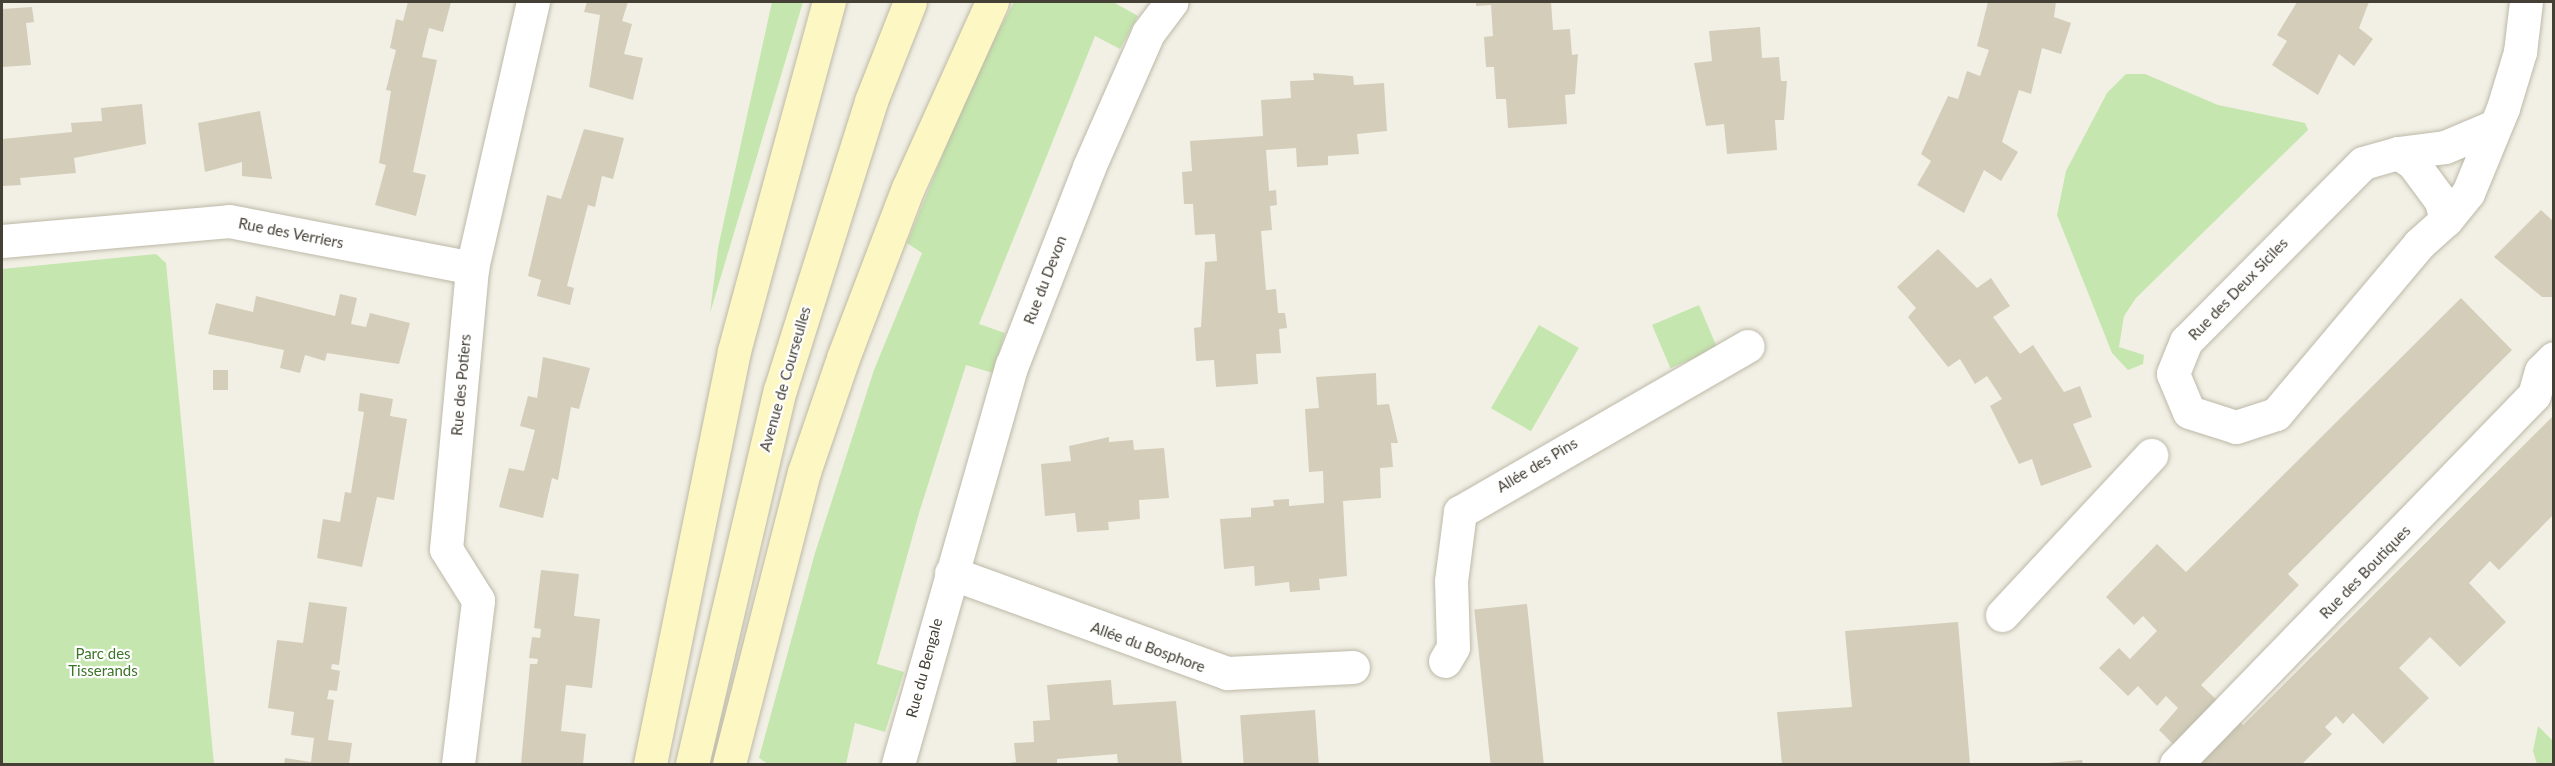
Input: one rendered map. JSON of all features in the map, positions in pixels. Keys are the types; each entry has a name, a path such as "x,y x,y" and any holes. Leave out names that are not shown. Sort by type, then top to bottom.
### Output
{"main road":[{"path":"650,765 732,362 829,2"},
{"name":"Avenue de Courseulles","path":"692,765 780,390 868,112 910,2"},
{"path":"729,765 804,472 843,358 908,188 992,2"}],"street":[{"name":"Rue des Potiers","path":"458,765 478,600 446,549 472,268 533,2"},
{"name":"Rue du Devon","path":"951,573 1012,365 1093,156 1148,33 1171,2"},
{"name":"Rue des Deux Siciles","path":"2495,126 2445,147 2398,153 2363,163 2348,176 2186,341 2173,374 2189,412 2236,428 2276,414 2419,244 2446,220 2468,193 2495,126 2520,52 2526,2"},
{"path":"2398,153 2428,180 2446,220"},
{"name":"Rue des Verriers","path":"2,241 229,221 472,268"},
{"name":"Allée des Pins","path":"1445,661 1452,647 1451,581 1460,512 1748,346"},
{"name":"Rue des Boutiques","path":"2176,765 2527,403 2547,365"},
{"path":"2002,615 2151,455"},
{"name":"Allée du Bosphore","path":"951,573 1216,670 1237,675 1353,667"},
{"name":"Rue du Bengale","path":"898,765 951,573"}],"green space":[{"path":"772,2 803,2 710,313 718,248"},
{"path":"1014,2 1113,2 1138,16 1120,49 1095,36 979,324 1005,333 993,373 966,365 919,513 877,664 904,672 885,732 855,723 846,764 768,764 759,758 815,553 874,370 922,253 907,243 976,73"},
{"path":"2126,74 2145,74 2218,105 2305,123 2308,130 2136,298 2124,316 2119,347 2144,355 2143,364 2128,370 2112,353 2057,215 2066,171 2107,93"},
{"name":"Parc des Tisserands","path":"156,254 166,263 214,764 2,764 2,269"},
{"path":"1699,305 1717,348 1670,368 1652,325"},
{"path":"1539,325 1579,348 1531,431 1491,408"},
{"path":"2538,726 2553,741 2553,764 2537,764 2533,751"}],"building":[{"path":"408,2 451,2 443,32 429,28 422,57 437,60 413,172 426,175 416,216 375,205 386,165 379,163 391,91 386,90 396,50 390,48 396,19 403,21"},
{"path":"587,2 628,2 622,21 632,24 624,54 643,58 633,100 589,87 600,15 584,12"},
{"path":"1476,2 1551,2 1553,30 1570,29 1572,55 1578,54 1575,94 1565,95 1567,124 1508,128 1506,99 1496,99 1494,67 1486,67 1484,37 1493,36 1491,5 1476,6"},
{"path":"1988,2 2056,2 2054,17 2071,23 2061,54 2042,48 2031,94 2019,90 2002,142 2018,152 2001,181 1984,170 1964,213 1917,185 1931,161 1921,154 1948,96 1958,99 1967,71 1980,76 1989,50 1977,46"},
{"path":"2297,2 2369,2 2359,28 2373,39 2354,66 2339,54 2318,95 2272,65 2287,41 2277,35"},
{"path":"32,7 34,22 26,23 31,65 2,67 2,9"},
{"path":"1760,27 1762,58 1779,57 1781,81 1787,81 1784,120 1775,120 1777,150 1727,154 1724,124 1706,126 1694,63 1712,61 1709,31"},
{"path":"1313,73 1353,76 1354,85 1384,83 1387,131 1357,134 1359,154 1328,156 1328,165 1297,167 1296,148 1266,150 1269,191 1276,190 1277,205 1270,206 1272,230 1261,231 1266,290 1276,289 1278,313 1285,313 1287,328 1279,329 1281,353 1256,354 1258,384 1216,387 1214,360 1196,361 1194,328 1201,327 1205,262 1217,261 1215,234 1195,235 1193,204 1184,204 1182,172 1192,171 1190,141 1263,136 1261,100 1291,98 1290,81 1314,80"},
{"path":"142,104 146,144 74,158 76,173 20,178 21,185 2,186 2,139 72,132 71,123 102,121 101,108"},
{"path":"260,111 272,179 242,176 242,162 205,172 198,123"},
{"path":"584,129 624,138 613,179 602,176 595,207 588,205 567,286 574,288 570,305 537,296 541,280 528,276 547,195 561,199"},
{"path":"2541,210 2554,222 2554,297 2542,297 2494,257"},
{"path":"1938,249 1977,288 1991,278 2010,306 1993,317 2020,354 2033,345 2064,392 2080,386 2092,417 2073,424 2092,467 2041,486 2032,459 2019,464 1990,406 2002,399 1987,376 1975,384 1960,359 1948,367 1908,317 1916,308 1897,287"},
{"path":"340,294 357,298 351,324 366,327 370,313 410,323 399,364 327,353 325,361 305,355 300,373 280,368 284,350 208,334 216,303 253,312 256,296 335,316"},
{"path":"2461,298 2512,350 2288,574 2299,585 2201,685 2243,725 2554,415 2554,514 2499,570 2490,561 2469,583 2506,622 2460,667 2430,637 2399,668 2429,698 2383,744 2353,713 2343,724 2336,716 2325,727 2332,734 2302,764 2193,764 2159,730 2178,708 2166,696 2157,706 2138,686 2128,696 2099,668 2119,648 2130,659 2157,631 2143,616 2134,625 2106,597 2157,544 2186,572"},
{"path":"543,357 590,368 579,409 571,407 558,480 552,478 543,518 499,507 509,468 524,471 535,430 520,426 528,396 537,398"},
{"path":"213,370 228,370 228,390 213,390"},
{"path":"1376,373 1377,405 1389,404 1398,443 1391,443 1393,467 1380,468 1381,498 1343,501 1347,576 1319,579 1320,590 1290,592 1289,582 1255,586 1254,566 1224,569 1220,519 1251,517 1251,508 1274,506 1273,500 1289,499 1289,506 1324,503 1323,471 1309,472 1305,409 1319,408 1316,377"},
{"path":"360,393 393,399 390,416 407,419 394,500 377,497 362,567 317,558 323,519 340,522 345,492 351,493 364,412 358,411"},
{"path":"1109,437 1109,442 1133,440 1134,450 1164,448 1169,498 1139,500 1140,519 1108,522 1109,530 1077,532 1075,513 1045,516 1041,464 1071,461 1069,446"},
{"path":"541,570 579,574 574,616 600,619 592,688 566,685 561,731 586,734 583,764 521,764 530,664 537,664 538,659 529,658 532,637 540,638 541,629 534,628"},
{"path":"309,602 347,607 339,665 332,664 331,669 340,671 337,691 329,690 327,699 334,700 328,740 352,743 349,764 284,764 285,758 311,762 314,738 291,735 294,712 268,708 277,640 303,643"},
{"path":"1527,604 1544,764 1491,764 1474,610"},
{"path":"1958,622 1970,764 1782,764 1777,712 1852,707 1845,631"},
{"path":"1111,680 1113,705 1176,701 1182,764 1118,764 1117,754 1057,759 1057,764 1001,764 1016,762 1014,743 1034,742 1033,721 1050,720 1047,685"},
{"path":"1315,710 1319,764 1244,764 1240,715"},
{"path":"2082,760 2083,764 2047,763"}]}
